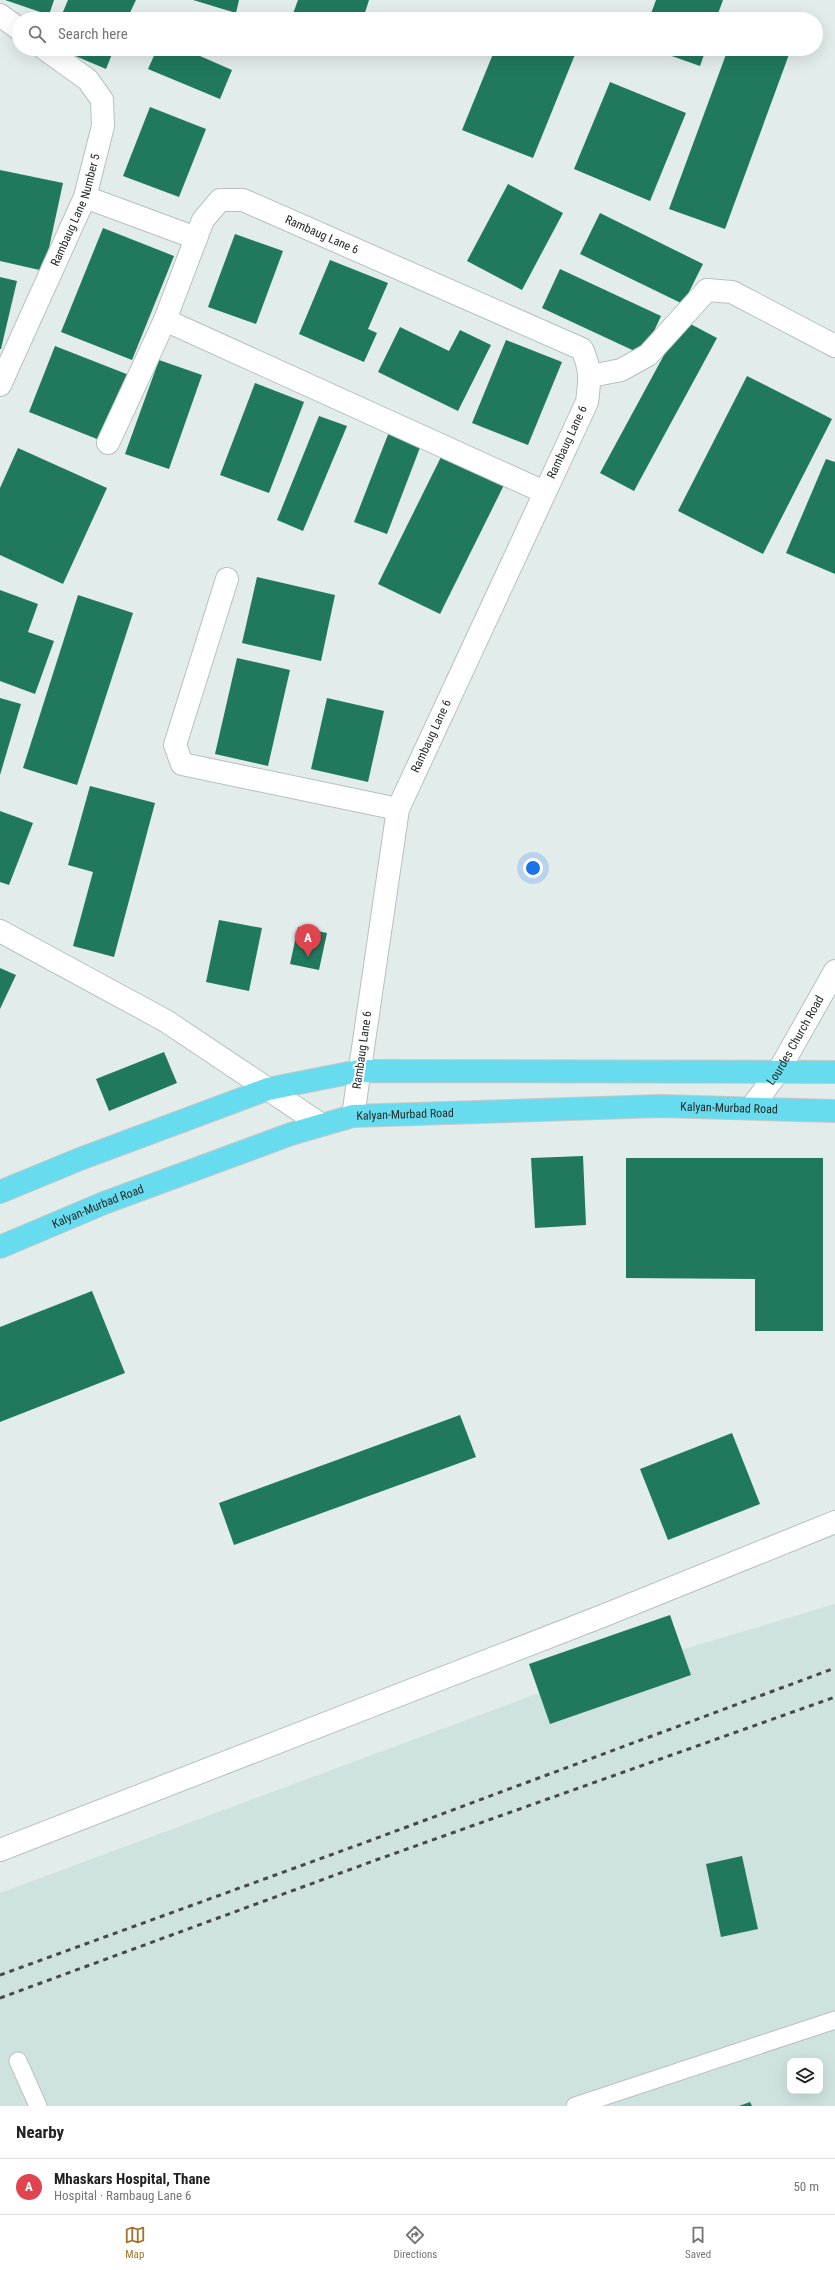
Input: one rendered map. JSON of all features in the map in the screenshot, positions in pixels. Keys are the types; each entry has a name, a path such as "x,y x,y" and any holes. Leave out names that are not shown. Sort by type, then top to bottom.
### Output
{"main road":[{"path":"0,1192 80,1159 268,1089 359,1071 835,1072"},
{"path":"661,1106 670,1072"},
{"name":"Kalyan-Murbad Road","path":"0,1247 104,1203 320,1124 352,1116 661,1106 835,1111"}],"street":[{"path":"0,15 12,24"},
{"name":"Rambaug Lane Number 5","path":"0,385 85,197 103,126 102,100 88,80 55,56"},
{"path":"85,197 196,238"},
{"name":"Rambaug Lane 6","path":"108,443 165,320 203,220 220,200 243,200 582,349 591,376 587,402 398,809 352,1116"},
{"path":"591,376 621,370 648,355 707,290 732,292 835,346"},
{"path":"165,320 544,492"},
{"path":"227,579 175,745 182,764 398,809"},
{"path":"0,931 166,1020 320,1124"},
{"name":"Lourdes Church Road","path":"751,1108 778,1072 835,971"},
{"path":"0,1850 590,1620 835,1522"}],"lane":[{"path":"576,2106 835,2020"},
{"path":"18,2061 38,2106"}],"shaded area":[{"path":"835,1604 835,2106 0,2106 0,1893 550,1689"}],"building":[{"path":"5,0 54,0 50,12 40,12"},
{"path":"68,0 136,0 130,12 63,12"},
{"path":"193,0 239,0 236,12"},
{"path":"298,0 369,0 365,12 294,12"},
{"path":"656,0 723,0 719,12 652,12"},
{"path":"75,56 111,56 106,69"},
{"path":"154,56 200,56 232,70 220,99 148,69"},
{"path":"492,56 574,56 533,158 462,130"},
{"path":"672,56 704,56 700,66"},
{"path":"725,56 788,56 725,229 669,209"},
{"path":"610,82 686,113 650,201 574,169"},
{"path":"150,107 206,129 179,197 123,176"},
{"path":"0,170 63,183 44,271 0,261"},
{"path":"508,184 563,213 522,290 467,261"},
{"path":"600,213 703,264 683,304 580,254"},
{"path":"103,228 174,256 132,360 61,332"},
{"path":"235,234 283,251 256,324 208,307"},
{"path":"330,260 388,283 368,329 377,333 364,362 299,334"},
{"path":"560,269 661,316 643,355 542,308"},
{"path":"0,277 17,281 1,349 0,349"},
{"path":"683,320 717,338 634,491 600,473"},
{"path":"400,327 449,351 460,330 491,345 458,411 378,372"},
{"path":"506,340 562,362 528,445 472,423"},
{"path":"55,346 129,375 102,441 29,412"},
{"path":"159,360 202,375 169,469 125,454"},
{"path":"747,376 832,419 763,554 678,511"},
{"path":"255,383 304,402 269,493 220,475"},
{"path":"319,416 347,426 303,531 277,520"},
{"path":"389,432 421,445 387,534 354,522"},
{"path":"18,448 107,488 63,584 0,555 0,488"},
{"path":"442,455 504,485 440,614 378,584"},
{"path":"826,459 835,462 835,574 786,553"},
{"path":"257,577 335,595 321,661 242,643"},
{"path":"0,590 38,604 28,632 54,641 35,694 0,681"},
{"path":"78,595 133,613 77,785 23,768"},
{"path":"237,658 290,670 268,766 215,754"},
{"path":"0,698 21,704 0,775"},
{"path":"327,698 384,711 368,782 311,769"},
{"path":"90,786 155,803 114,957 73,946 93,872 68,865"},
{"path":"0,811 33,823 9,885 0,882"},
{"path":"219,920 262,928 249,991 206,982"},
{"path":"298,927 327,933 319,970 290,964"},
{"path":"0,968 16,975 0,1009"},
{"path":"164,1052 177,1083 109,1111 96,1079"},
{"path":"583,1156 586,1225 535,1228 531,1158"},
{"path":"626,1158 823,1158 823,1331 755,1331 755,1279 626,1278"},
{"path":"92,1291 125,1373 0,1422 0,1327"},
{"path":"460,1415 476,1457 234,1545 219,1503"},
{"path":"732,1433 760,1504 668,1540 640,1469"},
{"path":"670,1615 691,1675 550,1724 529,1664"},
{"path":"742,1856 758,1929 721,1937 706,1864"},
{"path":"750,2102 752,2106 739,2106"}],"railway":[{"path":"0,1975 369,1841 835,1668"},
{"path":"0,1998 376,1860 835,1697"}],"place":[{"name":"Mhaskars Hospital, Thane","path":"308,957"}]}
